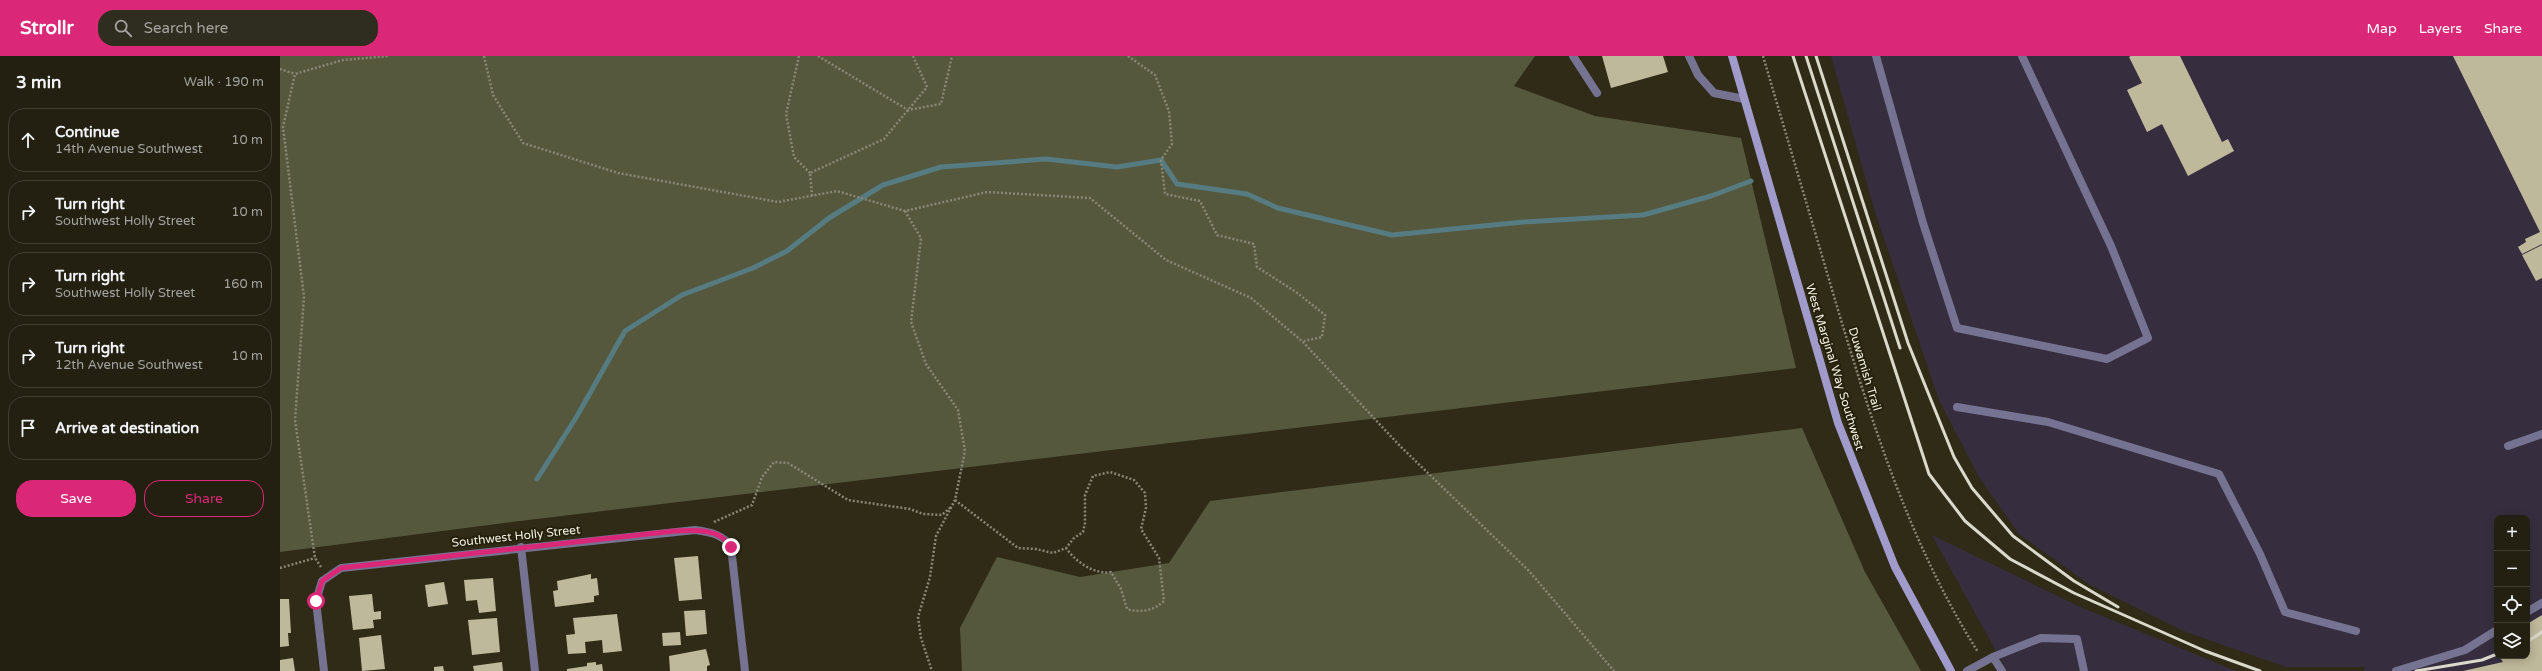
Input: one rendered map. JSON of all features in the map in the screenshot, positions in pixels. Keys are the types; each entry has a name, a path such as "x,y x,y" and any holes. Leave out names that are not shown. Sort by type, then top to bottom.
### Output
{"main road":[{"name":"West Marginal Way Southwest","path":"1732,56 1838,423 1895,567 1951,671"}],"street":[{"path":"1573,56 1597,93"},
{"path":"1688,56 1698,75 1714,93 1744,99"},
{"path":"1876,56 1923,223 1957,328 2107,359 2148,338 2111,246 2022,56"},
{"path":"1957,406 2048,422 2219,474 2260,554 2285,612 2356,631"},
{"path":"2508,446 2542,434"},
{"name":"Southwest Holly Street","path":"324,671 316,601 322,581 341,568 675,531 695,530 715,534"},
{"path":"715,534 727,541 734,558 745,671"},
{"path":"521,547 535,671"},
{"path":"2530,610 2542,603"},
{"path":"2396,671 2466,650 2494,632"},
{"path":"1967,671 1993,657 2041,638 2077,639 2084,671"},
{"path":"1993,657 2002,671"}],"path":[{"path":"280,69 295,74 343,60 389,56"},
{"path":"484,56 493,95 523,144 618,173 778,202 837,192 905,211 987,192 1090,198 1166,260 1251,298 1303,342 1399,445 1529,571 1614,671"},
{"path":"799,56 786,114 794,157 810,173 812,196"},
{"path":"818,56 908,110 941,104 952,56"},
{"path":"810,173 884,139 927,88 913,56"},
{"path":"1128,56 1155,74 1169,111 1172,144 1161,160 1165,194 1200,200 1217,235 1254,244 1257,267 1296,292 1325,315 1322,337 1303,342"},
{"name":"Duwamish Trail","path":"1763,56 1872,424 1895,487 1933,571 1984,662"},
{"path":"295,74 283,127 304,297 295,420 315,558 321,567"},
{"path":"905,211 921,238 911,322 926,364 958,410 965,451 955,500 936,536 930,577 918,617 921,638 932,671"},
{"path":"715,534 714,521 723,520 752,505 762,477 774,462 788,463 848,500 910,509 923,514 942,515 952,506"},
{"path":"955,500 1018,548 1036,548 1053,553 1066,548 1074,538 1082,532 1085,523 1085,496 1093,476 1110,472 1134,480 1145,493 1146,508 1141,529 1159,558 1164,602 1155,609 1134,612 1127,610 1121,588 1111,572 1101,574 1073,558 1066,548"},
{"path":"280,568 315,558"}],"shaded area":[{"path":"1831,56 2542,56 2542,671 2363,671 2365,667 2286,667 2186,632 2090,585 2019,534 1979,477 1939,400 1875,212"},
{"path":"1932,535 2078,606 2236,671 2007,671"}],"green space":[{"path":"280,56 1535,56 1514,86 1595,116 1741,138 1796,368 520,521 280,552"},
{"path":"1802,428 1865,572 1921,671 962,671 960,628 997,557 1080,577 1169,563 1210,501"}],"building":[{"path":"1602,56 1663,56 1668,72 1611,88"},
{"path":"2180,56 2222,142 2228,139 2234,151 2188,176 2162,124 2147,132 2127,90 2142,83 2129,57"},
{"path":"2453,56 2542,56 2542,244 2522,254 2518,247 2526,242 2525,239 2540,232"},
{"path":"2542,245 2542,278 2536,281 2522,255"},
{"path":"698,556 702,599 679,601 674,558"},
{"path":"591,574 591,579 597,578 599,595 594,596 594,602 555,607 553,591 558,590 557,581"},
{"path":"493,578 496,611 479,613 477,600 466,601 464,580"},
{"path":"444,582 448,604 428,607 425,585"},
{"path":"372,594 374,612 381,611 381,619 373,620 374,628 353,630 349,596"},
{"path":"280,599 289,599 291,633 288,633 289,646 280,647"},
{"path":"705,610 707,634 686,636 684,611"},
{"path":"617,614 622,651 603,653 602,640 585,642 586,653 568,654 566,635 575,634 573,618"},
{"path":"2542,615 2542,671 2463,671 2503,662 2501,659 2530,659 2530,622"},
{"path":"497,618 500,652 472,655 468,620"},
{"path":"680,632 681,645 663,646 662,633"},
{"path":"381,635 385,669 362,671 359,638"},
{"path":"706,649 710,665 707,666 707,671 670,671 669,656"},
{"path":"293,658 295,671 280,671 280,660"},
{"path":"502,662 503,671 474,671 473,666"},
{"path":"596,662 596,665 602,664 603,671 567,671 567,669 587,666 587,663"},
{"path":"443,666 444,671 434,671 434,667"}],"waterway":[{"path":"537,479 577,416 625,331 682,295 753,268 787,251 829,218 883,185 941,167 1046,159 1117,167 1161,160 1177,184 1247,194 1278,208 1392,235 1523,222 1643,215 1711,196 1751,181"}],"railway":[{"path":"1793,56 1929,474 1965,521 2010,559 2074,593 2205,651 2260,671"},
{"path":"1806,56 1900,348"},
{"path":"1816,56 1908,343 1954,457 1972,488 2013,536 2074,581 2118,607"},
{"path":"2530,640 2542,632"},
{"path":"2416,671 2482,660 2494,655"}],"route":[{"path":"316,601 322,581 334,571 341,568 675,531 695,530 717,534 727,541 731,547"}]}
